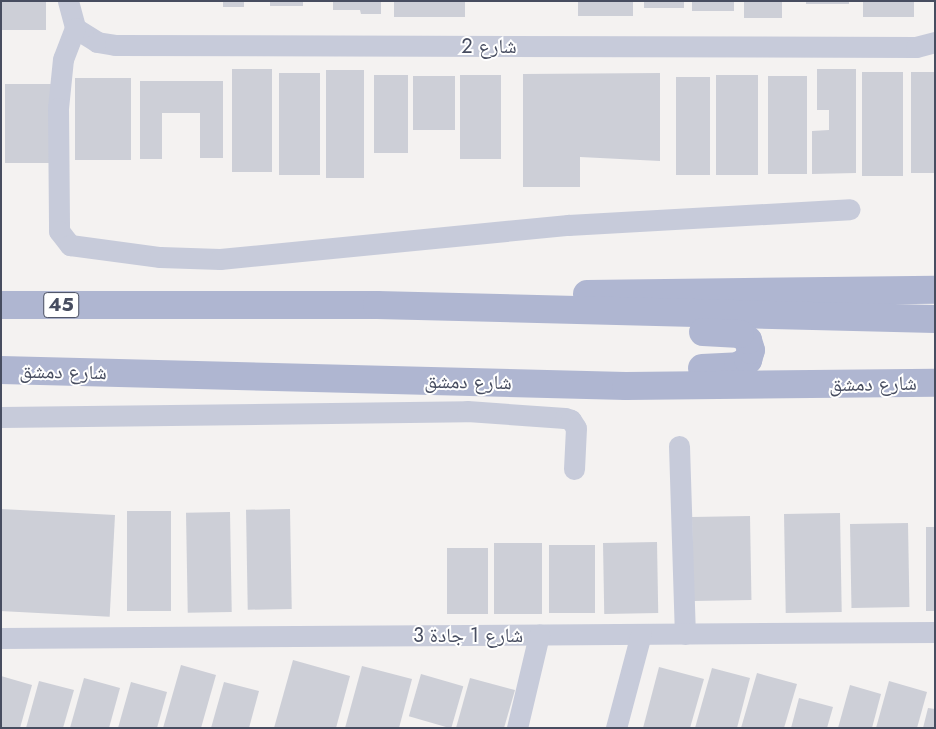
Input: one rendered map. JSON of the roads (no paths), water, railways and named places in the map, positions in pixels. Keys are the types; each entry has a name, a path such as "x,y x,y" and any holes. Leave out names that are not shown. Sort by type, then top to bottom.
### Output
{"main road":[{"path":"528,309 554,297 574,294 935,290"},
{"path":"1,293 96,300 120,305 377,305 935,319"},
{"name":"45","path":"1,305 120,305"},
{"path":"1,321 456,324 735,334 744,336 750,344 748,360 738,366 667,371 626,386"},
{"name":"شارع دمشق","path":"1,370 626,386 931,384"}],"street":[{"path":"68,1 75,28 63,59 58,108 60,231 70,245 160,257 220,259 568,225 850,209"},
{"name":"شارع 2","path":"75,28 97,42 115,45 916,47 935,42"},
{"path":"1,417 467,410 565,418 571,420 576,428 574,469"},
{"path":"679,446 685,634"},
{"name":"شارع 1 جادة 3","path":"1,638 935,632"},
{"path":"616,728 641,634"},
{"path":"517,728 539,635"}]}
